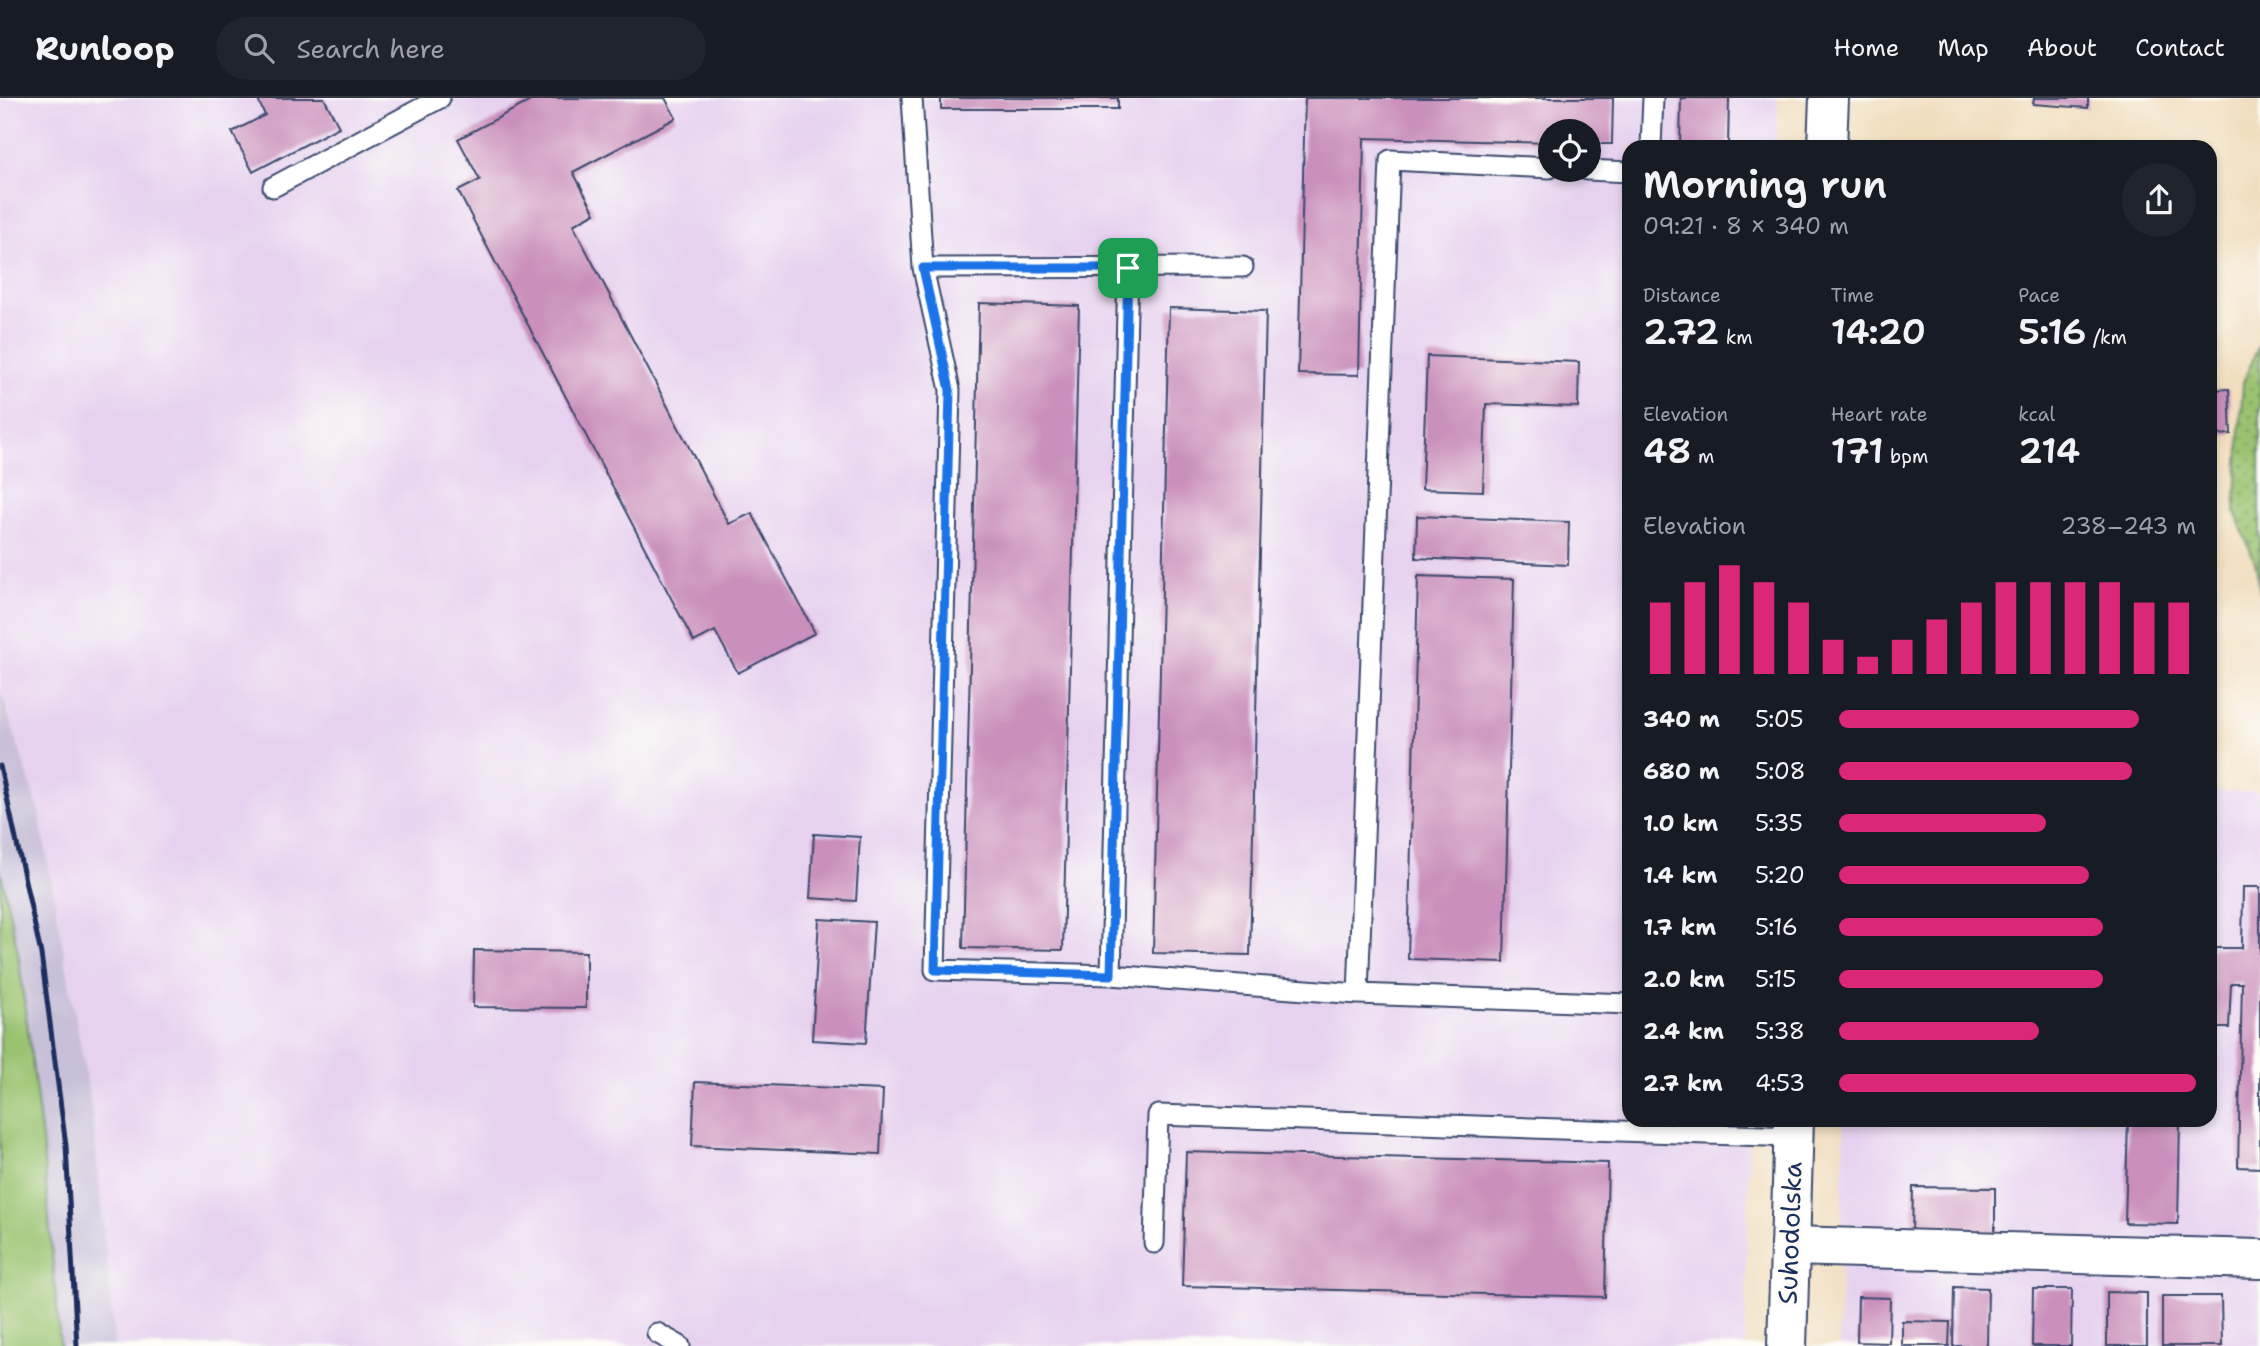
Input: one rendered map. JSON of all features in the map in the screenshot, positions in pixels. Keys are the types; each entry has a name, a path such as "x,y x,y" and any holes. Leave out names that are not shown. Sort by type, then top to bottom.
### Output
{"street":[{"path":"1828,140 1829,98"},
{"name":"Suhodolska","path":"1787,1346 1794,1128"},
{"path":"1790,1246 2260,1259"}],"lane":[{"path":"273,187 440,98"},
{"path":"912,98 923,268 950,390 935,970 1111,975 1358,994 1622,1004"},
{"path":"1651,140 1653,98"},
{"path":"1358,994 1390,160 1538,167"},
{"path":"1601,171 1622,172"},
{"path":"923,268 1243,267"},
{"path":"1111,975 1128,268"},
{"path":"1154,1243 1158,1115 1622,1124"},
{"path":"1745,1127 1794,1128"},
{"path":"657,1333 680,1346"}],"shaded area":[{"path":"0,98 1778,98 1776,140 1622,140 1622,1127 1750,1127 1745,1346 115,1346 92,1111 39,811 0,689"},
{"path":"0,689 39,811 92,1111 115,1346 60,1346 18,953 0,869"},
{"path":"2217,791 2260,792 2260,1346 1839,1346 1844,1127 2217,1127"}],"green space":[{"path":"2260,343 2260,593 2256,565 2235,512 2243,382"},
{"path":"0,869 18,953 42,1139 60,1346 0,1346"}],"building":[{"path":"257,98 324,98 339,127 253,172 232,132 265,115"},
{"path":"536,98 665,98 676,118 573,172 595,213 573,225 729,524 752,513 815,633 738,673 715,631 694,642 458,191 480,180 458,139"},
{"path":"941,98 1118,98 1118,109 941,109"},
{"path":"1305,98 1613,98 1612,144 1601,144 1601,119 1538,119 1538,143 1364,138 1359,375 1298,374"},
{"path":"1681,98 1729,98 1728,140 1680,140"},
{"path":"2034,98 2088,98 2088,108 2033,104"},
{"path":"979,303 1079,306 1063,950 963,948"},
{"path":"1169,308 1266,311 1250,955 1153,953"},
{"path":"1427,356 1579,362 1578,407 1486,404 1483,491 1422,489"},
{"path":"2229,389 2231,434 2217,435 2217,390"},
{"path":"1417,516 1569,522 1568,565 1416,558"},
{"path":"1418,576 1514,579 1504,962 1408,959"},
{"path":"814,834 860,837 856,901 810,898"},
{"path":"2243,887 2260,887 2260,1168 2238,1167 2242,983 2231,983 2229,1028 2217,1028 2217,948 2242,948"},
{"path":"819,919 874,922 866,1043 812,1040"},
{"path":"474,950 586,952 586,1008 473,1007"},
{"path":"695,1082 883,1090 880,1154 692,1146"},
{"path":"2128,1127 2180,1127 2178,1224 2125,1223"},
{"path":"1186,1152 1608,1163 1605,1297 1182,1286"},
{"path":"1913,1187 1995,1188 1995,1238 1912,1236"},
{"path":"1954,1287 1988,1288 1987,1346 1953,1346"},
{"path":"2033,1289 2072,1289 2071,1346 2032,1346"},
{"path":"2107,1292 2147,1293 2147,1346 2107,1346"},
{"path":"2162,1296 2221,1296 2222,1346 2162,1346"},
{"path":"1858,1297 1890,1298 1889,1343 1857,1342"},
{"path":"1902,1321 1950,1322 1949,1346 1902,1346"}],"railway":[{"path":"0,766 41,954 66,1146 77,1346"}],"route":[{"path":"923,268 1128,268 1111,975 935,970 950,390 923,268"}]}
